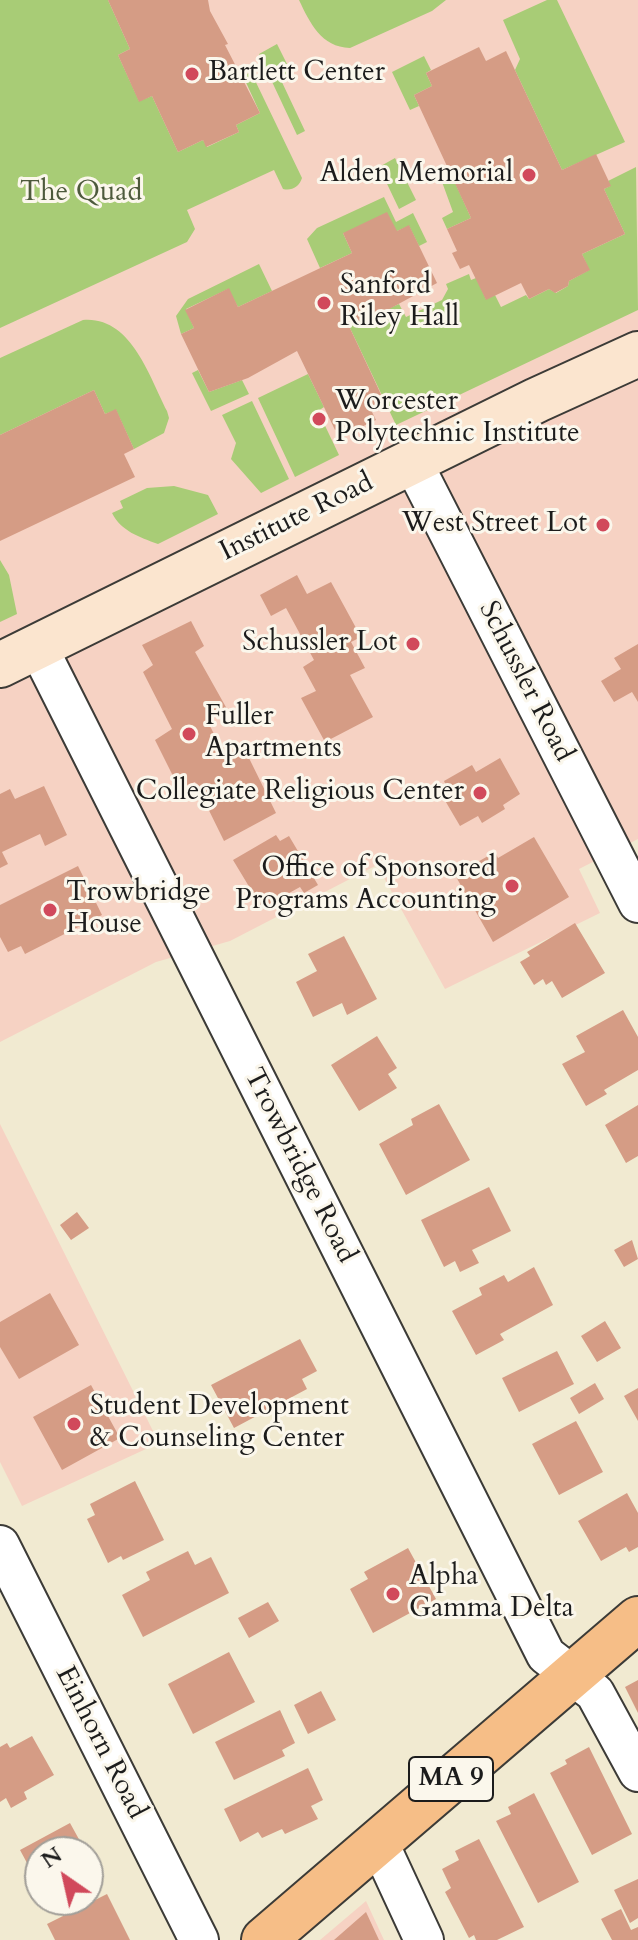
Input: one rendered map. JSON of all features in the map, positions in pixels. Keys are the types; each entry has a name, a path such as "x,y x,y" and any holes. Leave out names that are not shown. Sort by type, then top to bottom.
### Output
{"highway":[{"name":"MA 9","path":"264,1940 638,1619"}],"street":[{"name":"Institute Road","path":"19,656 412,461 638,354"},
{"name":"Schussler Road","path":"412,461 638,903"},
{"name":"Trowbridge Road","path":"19,656 546,1655 595,1693 638,1772"},
{"name":"Einhorn Road","path":"0,1545 199,1940"},
{"path":"378,1841 424,1940"}],"shaded area":[{"name":"Worcester Polytechnic Institute","path":"0,0 638,0 638,839 579,869 600,913 445,989 377,865 230,941 156,962 0,1042"},
{"path":"0,1124 159,1443 22,1506 0,1462"},
{"path":"366,1901 384,1940 320,1940"}],"green space":[{"name":"The Quad","path":"0,0 108,0 130,49 118,55 139,101 152,96 178,152 203,140 207,147 239,132 236,125 260,113 243,76 251,72 301,181 292,189 283,189 274,170 187,210 195,229 187,242 0,328"},
{"path":"299,0 446,0 432,11 350,48 340,47 324,38 312,25"},
{"path":"547,0 557,0 625,142 562,170 515,70 520,59 503,20"},
{"path":"277,44 291,72 280,78 305,131 297,135 259,54"},
{"path":"424,56 431,70 426,73 432,86 414,95 419,106 410,110 392,72"},
{"path":"395,158 416,200 399,209 379,167"},
{"path":"448,167 471,218 447,229 442,218 453,212 438,171"},
{"path":"636,167 638,310 396,425 349,326 399,304 406,317 442,300 448,289 446,284 469,274 471,280 476,278 486,299 495,295 501,307 526,295 529,299 549,289 556,293 568,286 569,281 589,270 582,254 625,234 604,189 610,186 608,181"},
{"path":"384,197 396,222 413,213 427,242 419,246 409,226 397,231 343,233 352,253 320,268 307,239 317,228"},
{"path":"259,264 272,291 238,307 228,289 186,309 194,328 181,334 176,316 188,299"},
{"path":"83,320 100,321 114,328 136,351 167,411 169,418 164,433 134,449 116,410 105,414 94,390 0,435 0,358"},
{"path":"198,370 209,392 242,380 249,394 211,411 192,373"},
{"path":"308,374 324,407 318,411 339,455 295,477 258,398"},
{"path":"252,401 289,479 261,493 231,459 236,443 222,415"},
{"path":"174,486 208,495 218,514 158,544 126,529 112,513 123,508 120,501 147,488"},
{"path":"0,560 9,575 17,614 0,622"}],"building":[{"name":"Bartlett Center","path":"108,0 208,0 210,11 228,44 225,45 260,113 236,125 239,132 206,147 203,140 178,152 152,96 139,102 118,55 130,49"},
{"name":"Alden Memorial","path":"479,47 486,61 506,51 562,170 596,154 611,186 604,189 625,234 582,254 590,270 555,293 549,289 529,299 521,283 486,300 469,265 460,269 452,253 457,251 447,229 471,218 414,95 432,86 426,73"},
{"name":"Sanford Riley Hall","path":"387,212 397,231 409,225 437,283 382,313 349,326 386,405 372,412 376,420 353,431 349,423 335,430 297,351 248,378 209,392 181,334 194,328 185,310 229,288 238,307 352,253 343,233"},
{"path":"94,390 105,414 116,409 134,449 124,454 135,477 0,541 0,435"},
{"name":"Fuller Apartments","path":"297,575 307,594 331,582 361,637 351,642 365,668 350,675 373,717 325,742 301,698 316,691 303,667 314,660 286,608 271,616 260,595"},
{"name":"Fuller Apartments","path":"191,621 204,646 195,652 227,709 207,720 227,760 247,754 276,813 224,841 195,782 179,788 155,740 172,729 143,672 153,665 142,645"},
{"path":"638,644 638,702 632,692 614,702 601,681 621,669 614,658"},
{"name":"Collegiate Religious Center","path":"500,758 520,794 503,805 505,809 482,823 478,816 460,826 440,792 447,788 444,781 472,765 476,772"},
{"path":"44,786 67,835 45,846 40,834 2,852 8,864 0,868 0,794 10,789 15,799"},
{"path":"276,835 280,841 289,836 318,885 304,893 300,887 262,908 233,860"},
{"name":"Office of Sponsored Programs Accounting","path":"534,837 569,897 493,942 455,875 495,852 498,858"},
{"name":"Trowbridge House","path":"78,866 102,915 25,954 21,946 8,952 0,937 0,905"},
{"path":"575,923 605,973 562,998 552,981 546,985 543,979 534,985 520,962 530,956 527,952"},
{"path":"344,936 377,999 347,1015 342,1003 313,1017 296,982 317,971 308,954"},
{"path":"623,1010 638,1037 638,1070 604,1090 607,1094 586,1106 562,1064 585,1052 576,1036"},
{"path":"377,1036 397,1068 388,1074 397,1088 359,1111 331,1065"},
{"path":"439,1104 470,1160 406,1195 379,1144 413,1125 411,1119"},
{"path":"638,1105 638,1156 626,1163 605,1125"},
{"path":"489,1187 511,1231 472,1250 479,1263 460,1272 455,1261 444,1267 421,1220"},
{"path":"77,1212 89,1228 71,1240 60,1225"},
{"path":"632,1240 638,1259 624,1267 614,1250"},
{"path":"534,1267 553,1305 500,1334 504,1340 476,1355 452,1311 482,1295 479,1288 504,1275 508,1282"},
{"name":"Student Development & Counseling Center","path":"50,1293 79,1345 19,1379 0,1347 0,1322"},
{"path":"605,1321 621,1348 597,1362 581,1336"},
{"path":"300,1339 317,1371 302,1379 307,1389 234,1428 211,1385"},
{"path":"557,1351 574,1384 519,1412 502,1378"},
{"path":"595,1383 604,1399 579,1414 570,1398"},
{"name":"Student Development & Counseling Center","path":"91,1385 120,1438 62,1470 33,1417"},
{"path":"638,1388 638,1421 624,1396"},
{"path":"576,1421 603,1472 559,1495 532,1444"},
{"path":"135,1481 164,1540 123,1560 121,1556 108,1563 87,1519 95,1515 90,1504"},
{"path":"627,1493 638,1513 638,1547 629,1552 626,1547 601,1561 578,1521"},
{"name":"Alpha Gamma Delta","path":"408,1548 436,1599 373,1633 350,1589 368,1579 364,1572"},
{"path":"188,1551 195,1565 211,1557 229,1593 143,1637 122,1595 150,1580 146,1572"},
{"path":"268,1602 279,1621 249,1638 238,1618"},
{"path":"229,1652 255,1702 193,1734 168,1684"},
{"path":"638,1680 638,1713 625,1687"},
{"path":"321,1691 336,1720 308,1734 294,1705"},
{"path":"280,1710 295,1743 282,1750 285,1756 234,1780 215,1742"},
{"path":"32,1736 54,1775 24,1792 27,1799 11,1808 6,1798 0,1802 0,1747 7,1743 10,1748"},
{"path":"589,1747 632,1834 592,1855 550,1773 567,1764 565,1760"},
{"path":"308,1768 323,1800 311,1806 318,1819 285,1834 282,1829 262,1838 258,1832 240,1842 224,1809"},
{"path":"534,1793 579,1882 538,1903 496,1821 511,1814 508,1807"},
{"path":"70,1823 77,1836 46,1836"},
{"path":"479,1839 524,1927 497,1940 476,1940 474,1935 469,1938 445,1892 451,1888 442,1869 459,1860 455,1851"},
{"path":"638,1879 638,1918 630,1923 614,1890"},
{"path":"107,1894 130,1940 55,1940 47,1924 63,1916 104,1916 104,1896"},
{"path":"621,1909 631,1930 638,1927 638,1940 612,1940 601,1919"},
{"path":"366,1912 379,1940 334,1940"}],"place":[{"name":"Bartlett Center","path":"192,74"},
{"name":"Alden Memorial","path":"529,175"},
{"name":"Sanford Riley Hall","path":"324,303"},
{"name":"Worcester Polytechnic Institute","path":"319,419"},
{"name":"West Street Lot","path":"603,525"},
{"name":"Schussler Lot","path":"413,644"},
{"name":"Fuller Apartments","path":"189,734"},
{"name":"Collegiate Religious Center","path":"480,793"},
{"name":"Office of Sponsored Programs Accounting","path":"512,886"},
{"name":"Trowbridge House","path":"50,910"},
{"name":"Student Development & Counseling Center","path":"74,1424"},
{"name":"Alpha Gamma Delta","path":"393,1594"}]}
